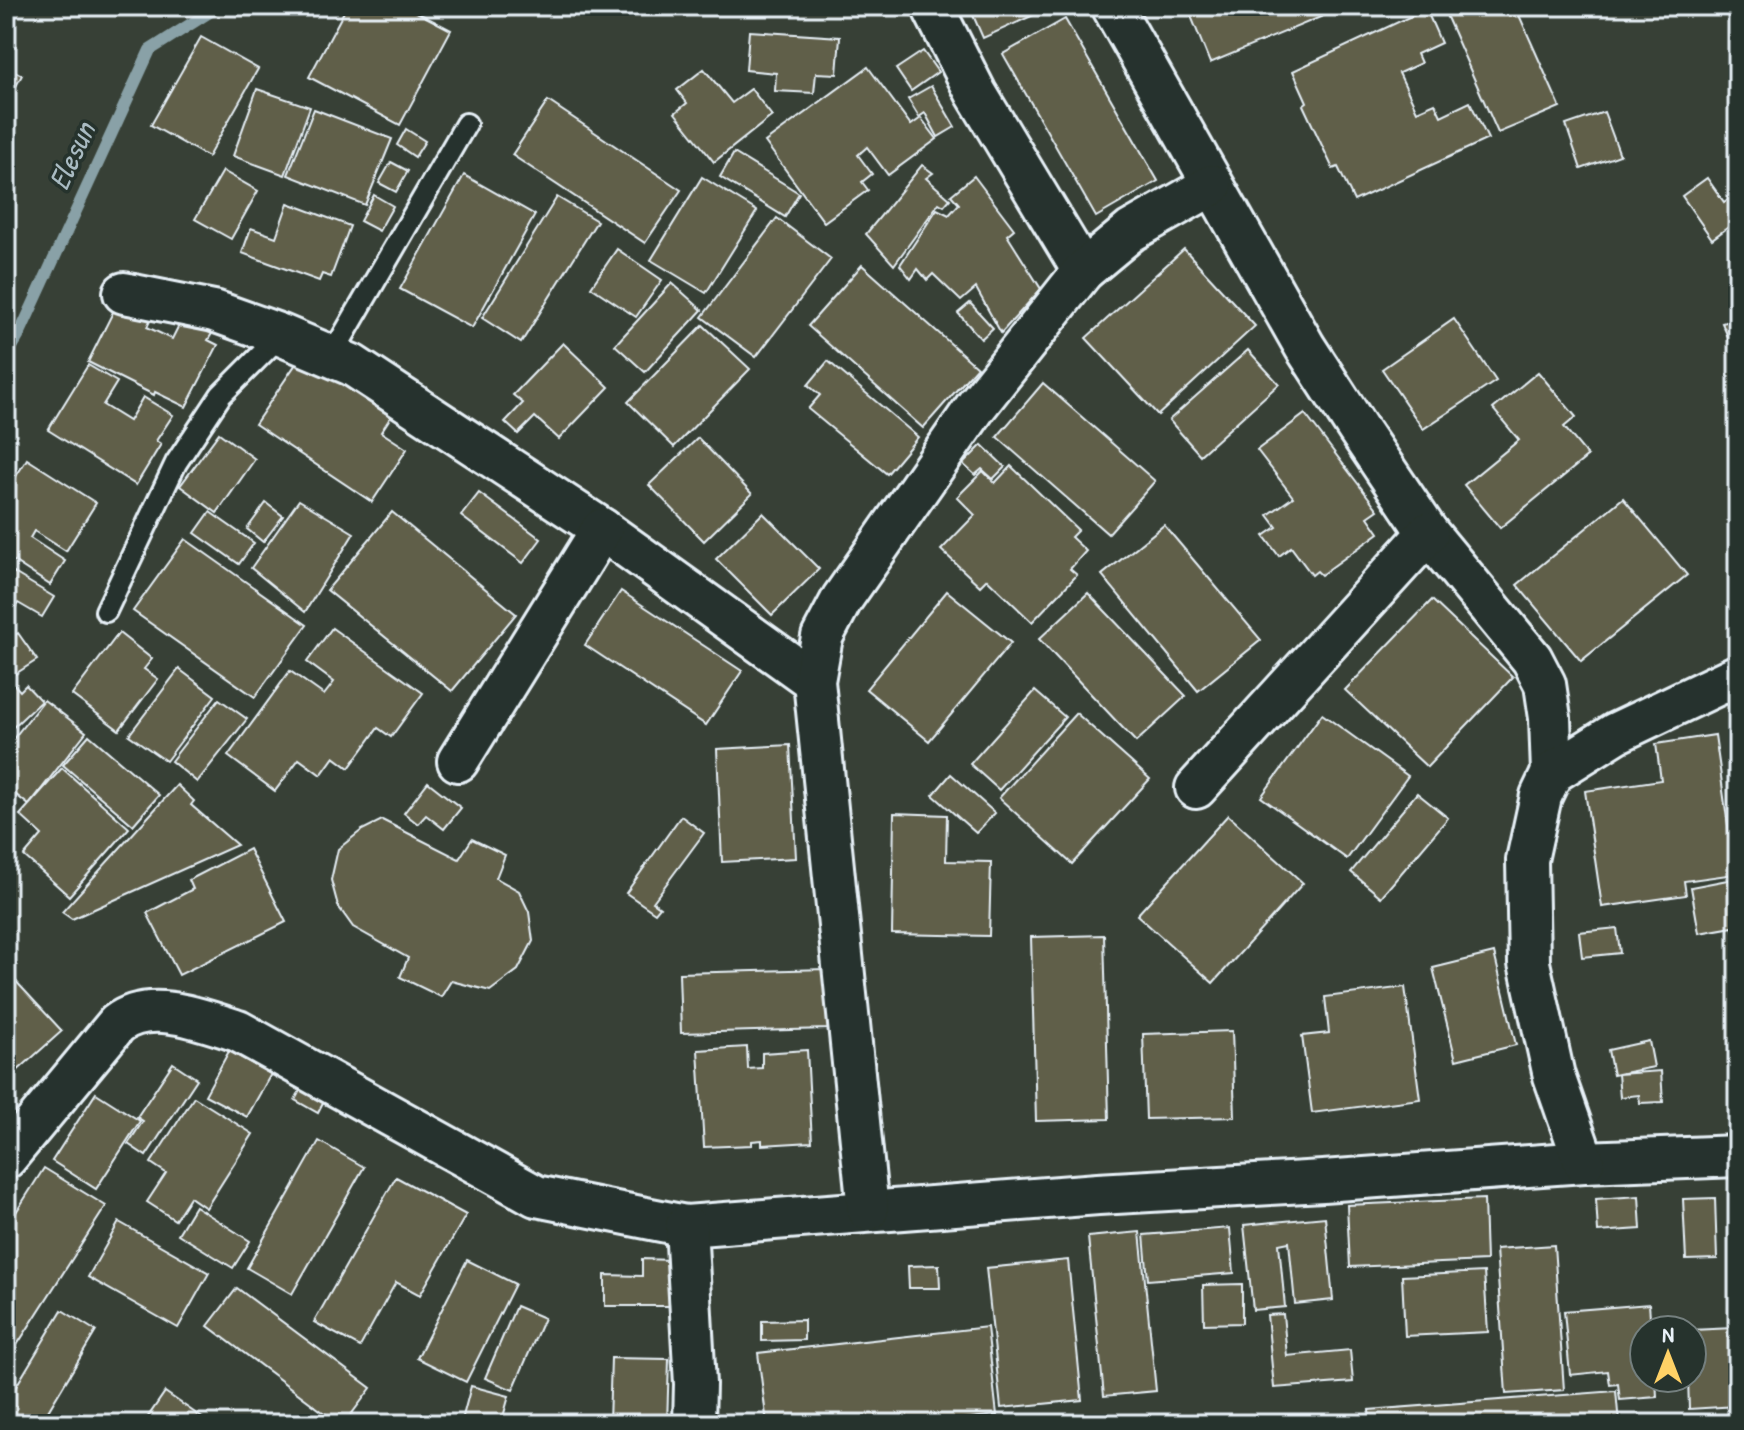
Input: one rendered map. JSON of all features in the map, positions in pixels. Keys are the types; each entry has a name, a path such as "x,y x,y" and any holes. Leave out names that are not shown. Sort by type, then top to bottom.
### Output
{"street":[{"path":"932,6 976,93 1083,271"},
{"path":"1112,6 1305,347 1428,533 1532,659 1545,684 1552,773 1541,796 1527,860 1529,963 1554,1076 1584,1162"},
{"path":"868,1210 814,681 822,637 842,599 977,405 1083,271 1131,231 1212,185"},
{"path":"124,293 214,311 352,365 602,529 814,681"},
{"path":"458,761 602,529"},
{"path":"1196,788 1428,533"},
{"path":"1552,773 1616,733 1738,675"},
{"path":"6,1158 117,1024 127,1016 160,1013 199,1019 238,1031 536,1196 686,1226 868,1210 1584,1162 1738,1156"},
{"path":"686,1226 695,1384 694,1424"}],"lane":[{"path":"332,355 466,124"},
{"path":"106,611 176,463 221,395 281,335"}],"building":[{"path":"347,6 405,6 451,30 400,125 309,77"},
{"path":"988,6 1049,8 983,38 972,13"},
{"path":"1187,6 1347,6 1210,63"},
{"path":"1442,6 1515,6 1560,107 1498,133"},
{"path":"1426,9 1441,43 1417,54 1421,63 1399,73 1417,111 1435,103 1441,116 1470,102 1488,139 1354,201 1338,167 1333,169 1303,105 1307,102 1293,71"},
{"path":"1065,19 1158,181 1096,217 1003,54"},
{"path":"749,31 840,37 837,74 816,73 814,93 775,91 776,73 746,70"},
{"path":"201,37 258,69 208,157 151,125"},
{"path":"923,51 938,72 911,91 896,69"},
{"path":"6,67 22,75 6,105"},
{"path":"868,67 911,125 921,118 937,139 888,175 867,147 858,155 872,174 862,182 868,190 824,222 765,142"},
{"path":"704,69 732,103 751,89 772,116 714,162 675,113 687,103 677,90"},
{"path":"931,86 955,127 938,137 925,113 919,117 908,99"},
{"path":"257,89 310,107 285,175 233,156"},
{"path":"548,101 681,190 645,243 512,155"},
{"path":"314,109 392,139 365,205 288,175"},
{"path":"1604,112 1620,155 1581,169 1566,125"},
{"path":"406,129 425,141 415,157 397,145"},
{"path":"734,153 799,193 785,217 720,177"},
{"path":"391,162 408,171 396,192 379,183"},
{"path":"922,165 933,173 926,178 950,199 944,206 939,203 894,265 866,234"},
{"path":"223,171 258,191 231,239 195,219"},
{"path":"464,175 535,215 472,328 400,289"},
{"path":"974,176 1014,229 1007,235 1041,289 1001,333 976,288 961,301 933,274 927,280 918,269 911,279 900,265 937,209 949,215 959,204 951,195"},
{"path":"702,177 757,211 706,293 651,260"},
{"path":"1707,178 1724,202 1731,197 1738,207 1738,220 1712,239 1682,196"},
{"path":"374,195 393,206 379,231 360,221"},
{"path":"557,197 597,221 521,343 482,318"},
{"path":"288,203 350,226 331,277 322,274 319,281 242,253 251,228 276,237"},
{"path":"777,218 831,259 756,357 702,317"},
{"path":"617,249 662,280 636,317 591,287"},
{"path":"1184,249 1255,326 1158,415 1086,338"},
{"path":"862,265 977,367 923,428 808,326"},
{"path":"672,283 702,310 645,372 615,345"},
{"path":"118,302 151,319 147,327 172,339 183,317 213,332 208,340 218,345 186,407 155,392 154,395 88,362"},
{"path":"970,303 993,328 981,339 958,313"},
{"path":"1454,319 1496,381 1423,429 1382,369"},
{"path":"1738,319 1738,360 1722,323"},
{"path":"703,325 750,369 674,447 628,402"},
{"path":"563,343 609,387 559,439 535,417 518,434 505,422 523,403 513,395"},
{"path":"1248,350 1279,384 1200,455 1169,420"},
{"path":"302,355 392,415 381,432 407,449 372,502 255,424"},
{"path":"828,361 918,437 887,474 808,409 820,395 808,385"},
{"path":"88,365 117,382 103,405 129,421 143,397 173,415 156,441 161,444 136,485 48,430"},
{"path":"1538,372 1576,417 1564,427 1588,456 1500,528 1464,485 1519,440 1493,409"},
{"path":"1043,383 1155,481 1108,534 997,437"},
{"path":"1305,414 1378,510 1368,517 1379,533 1321,575 1317,571 1312,575 1291,547 1279,556 1264,536 1277,527 1268,515 1293,497 1257,450"},
{"path":"219,433 255,459 217,513 180,486"},
{"path":"698,438 752,494 704,541 649,485"},
{"path":"982,445 1005,467 993,479 982,469 975,475 963,464"},
{"path":"27,459 96,503 66,551 34,531 30,538 65,561 50,585 6,556 6,492"},
{"path":"1011,466 1078,530 1071,537 1086,551 1070,569 1077,575 1032,622 987,579 980,586 941,550 975,515 957,497 983,471 995,483"},
{"path":"479,493 541,539 523,563 461,516"},
{"path":"1623,498 1687,575 1581,661 1517,585"},
{"path":"299,500 354,533 305,612 251,568"},
{"path":"266,503 283,516 263,542 247,529"},
{"path":"210,512 254,543 239,564 195,533"},
{"path":"392,512 516,614 452,691 327,590"},
{"path":"763,513 819,569 772,615 716,559"},
{"path":"1164,525 1261,640 1198,691 1102,575"},
{"path":"185,539 307,625 255,697 133,611"},
{"path":"6,568 54,597 42,617 18,603 12,613 6,610"},
{"path":"621,591 742,671 706,725 585,645"},
{"path":"947,591 1011,643 929,741 866,689"},
{"path":"1088,593 1186,696 1136,742 1039,639"},
{"path":"1432,600 1513,677 1427,767 1345,690"},
{"path":"332,628 423,693 391,737 378,728 349,768 334,757 321,775 299,759 275,791 228,756 290,671 324,695 334,682 307,662"},
{"path":"18,633 37,660 6,680 6,641"},
{"path":"119,633 152,659 144,669 158,679 119,730 72,695"},
{"path":"179,669 215,696 166,761 129,735"},
{"path":"11,681 20,691 26,685 41,701 6,734 6,686"},
{"path":"1035,691 1065,717 999,790 970,764"},
{"path":"219,699 247,719 197,782 171,761"},
{"path":"44,700 86,732 29,805 6,787 6,748"},
{"path":"1076,713 1150,779 1072,864 999,798"},
{"path":"1322,714 1408,776 1347,859 1261,797"},
{"path":"89,735 159,795 133,825 63,765"},
{"path":"1715,735 1735,874 1684,881 1686,895 1602,907 1585,791 1661,780 1656,744"},
{"path":"790,745 796,858 722,862 717,749"},
{"path":"62,768 129,828 69,896 24,856 42,835 20,815"},
{"path":"951,774 995,813 976,833 933,795"},
{"path":"428,782 461,808 444,829 426,815 418,824 404,813"},
{"path":"177,785 194,801 191,805 237,845 72,919 62,912"},
{"path":"1417,793 1448,818 1381,897 1351,872"},
{"path":"894,813 947,815 946,861 991,862 989,936 892,934"},
{"path":"1228,815 1303,883 1213,983 1137,915"},
{"path":"681,816 704,833 653,902 660,907 655,913 626,893"},
{"path":"382,820 459,859 472,839 505,855 496,878 519,891 529,912 533,941 518,970 490,991 451,981 441,997 400,977 408,958 353,927 338,906 331,880 338,849 362,830"},
{"path":"249,849 286,922 179,975 147,913 193,889 189,880"},
{"path":"1738,878 1738,953 1733,927 1699,933 1691,887"},
{"path":"1617,928 1620,953 1582,957 1579,932"},
{"path":"1104,935 1109,1119 1036,1121 1031,937"},
{"path":"1494,953 1516,1045 1456,1060 1433,968"},
{"path":"826,969 828,1029 681,1033 679,973"},
{"path":"12,977 62,1031 6,1081 6,982"},
{"path":"1405,987 1420,1099 1312,1113 1302,1036 1329,1033 1325,997"},
{"path":"1232,1031 1235,1117 1146,1119 1143,1034"},
{"path":"1649,1041 1654,1067 1613,1075 1608,1050"},
{"path":"747,1047 748,1069 762,1068 762,1053 807,1050 812,1142 762,1145 762,1140 752,1141 752,1145 704,1147 698,1050"},
{"path":"229,1051 271,1074 247,1117 205,1095"},
{"path":"173,1063 197,1079 146,1156 128,1144 143,1121 137,1117"},
{"path":"1661,1071 1663,1102 1640,1103 1639,1095 1620,1097 1618,1074"},
{"path":"307,1077 330,1090 318,1113 295,1100"},
{"path":"96,1093 140,1121 96,1189 52,1161"},
{"path":"194,1097 253,1134 206,1208 190,1197 175,1220 147,1202 166,1173 151,1163"},
{"path":"319,1141 364,1167 292,1294 247,1268"},
{"path":"44,1168 106,1206 10,1356 6,1353 6,1228"},
{"path":"396,1177 466,1215 420,1295 396,1282 360,1347 314,1322"},
{"path":"1639,1196 1641,1229 1598,1232 1596,1199"},
{"path":"1715,1198 1717,1259 1686,1260 1683,1199"},
{"path":"1484,1199 1486,1261 1350,1267 1347,1205"},
{"path":"195,1206 250,1241 233,1268 178,1234"},
{"path":"1325,1217 1333,1300 1295,1304 1289,1242 1279,1244 1285,1307 1253,1310 1244,1225"},
{"path":"119,1222 209,1273 178,1328 88,1277"},
{"path":"1230,1228 1234,1273 1148,1280 1144,1235"},
{"path":"1140,1232 1156,1391 1104,1396 1088,1237"},
{"path":"1554,1245 1564,1390 1506,1394 1496,1249"},
{"path":"642,1259 671,1260 671,1306 605,1306 605,1275 642,1276"},
{"path":"467,1260 515,1284 466,1382 417,1358"},
{"path":"1068,1260 1082,1400 1001,1408 986,1268"},
{"path":"939,1265 940,1288 909,1288 908,1266"},
{"path":"1484,1272 1488,1332 1405,1336 1402,1276"},
{"path":"1242,1284 1242,1323 1204,1324 1203,1285"},
{"path":"237,1288 371,1388 344,1424 339,1424 208,1326"},
{"path":"1649,1304 1650,1314 1628,1314 1628,1394 1657,1394 1657,1397 1620,1400 1618,1384 1610,1385 1608,1371 1570,1375 1564,1311"},
{"path":"516,1306 544,1318 513,1390 485,1378"},
{"path":"62,1310 96,1331 44,1418 54,1424 6,1424 6,1403"},
{"path":"1283,1314 1287,1356 1350,1350 1353,1382 1274,1388 1267,1315"},
{"path":"804,1320 804,1340 762,1341 762,1321"},
{"path":"987,1327 997,1415 917,1424 767,1424 758,1353"},
{"path":"1733,1328 1737,1406 1689,1409 1689,1394 1708,1394 1708,1329"},
{"path":"611,1358 669,1359 667,1424 609,1424"},
{"path":"471,1386 509,1396 501,1424 461,1424"},
{"path":"1616,1391 1619,1424 1370,1424 1369,1410"},
{"path":"165,1392 211,1424 143,1424"}],"waterway":[{"name":"Elesun","path":"6,357 150,50 219,6"}]}
